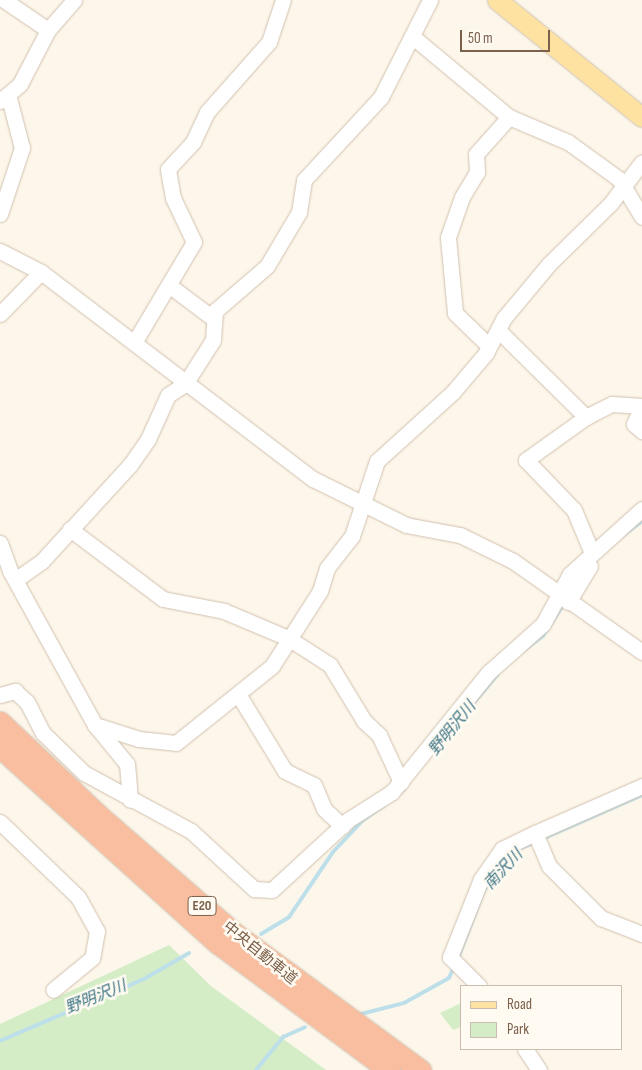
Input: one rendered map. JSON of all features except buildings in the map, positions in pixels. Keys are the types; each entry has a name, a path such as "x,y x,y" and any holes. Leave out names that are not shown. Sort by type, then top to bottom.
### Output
{"highway":[{"name":"中央自動車道","path":"0,722 98,815 236,934 420,1070"},
{"name":"中央自動車道","path":"0,747 218,943 389,1070"}],"main road":[{"path":"497,0 642,117"}],"street":[{"path":"4,0 48,30"},
{"path":"0,214 22,148 5,99 48,30 74,0"},
{"path":"135,341 170,286 194,242 173,198 168,170 193,142 207,112 269,42 284,0"},
{"path":"18,578 42,561 130,465 148,439 168,395 185,384 213,340 215,311 267,266 299,212 304,180 381,96 413,37 430,0"},
{"path":"413,37 509,117 568,142 620,179 622,187 642,217"},
{"path":"489,346 455,313 448,237 462,197 477,172 476,154 509,117"},
{"path":"95,725 139,739 176,743 272,666 288,638 320,591 326,568 352,536 364,506 377,461 430,415 489,346 498,330 549,264 622,187 642,162"},
{"path":"0,251 41,272 135,341 185,384 292,465 364,506 406,525 460,535 513,561 642,652"},
{"path":"0,314 41,272"},
{"path":"170,286 214,320"},
{"path":"498,330 586,418"},
{"path":"592,553 574,510 526,460 586,418 612,404 642,406 634,424 642,431"},
{"path":"564,597 592,553 642,509"},
{"path":"0,695 15,691 66,759 130,800 191,831 254,889 272,890 287,882 342,826 402,782 490,672 543,624 584,571 642,520"},
{"path":"70,529 163,598 224,611 288,638 330,665 364,721 379,735 402,782"},
{"path":"0,543 95,725 127,764 130,800"},
{"path":"238,694 285,771 314,785 324,809 342,826"},
{"path":"478,985 450,957 492,864 502,849 642,786"},
{"path":"0,822 78,897 97,931 92,958 54,990"},
{"path":"535,833 549,866 601,918 642,934"},
{"path":"527,1050 539,1070"}],"green space":[{"path":"169,945 211,986 326,1070 0,1070 0,1024"},
{"path":"460,1003 460,1027 453,1030 440,1013"}],"waterway":[{"name":"野明沢川","path":"621,537 642,521"},
{"name":"野明沢川","path":"523,651 543,636 564,604"},
{"name":"野明沢川","path":"467,711 498,674"},
{"name":"野明沢川","path":"394,799 405,788"},
{"name":"南沢川","path":"540,840 642,795"},
{"name":"野明沢川","path":"261,934 289,917 333,852 363,820 386,804"},
{"name":"南沢川","path":"457,961 484,890 519,849 534,843"},
{"name":"野明沢川","path":"0,1041 144,979 189,953"},
{"name":"南沢川","path":"361,1014 404,1003 449,978 454,967"},
{"name":"南沢川","path":"256,1070 283,1037 305,1027"}]}
